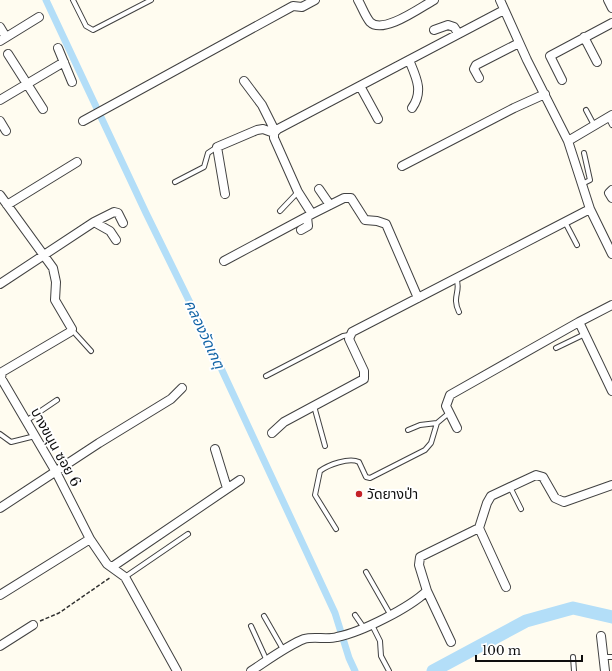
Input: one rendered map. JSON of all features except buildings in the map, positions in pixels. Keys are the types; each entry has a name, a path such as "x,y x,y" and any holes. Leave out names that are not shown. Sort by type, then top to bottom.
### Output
{"street":[{"path":"83,121 292,3 302,7 315,0"},
{"path":"358,0 369,21 374,24 385,26 434,0"},
{"path":"500,0 519,43 568,141 590,209 612,254"},
{"path":"608,0 612,8"},
{"path":"225,194 217,147 257,130 263,129 275,132 458,33 504,10"},
{"path":"0,27 3,39 40,17"},
{"path":"562,80 550,56 612,23"},
{"path":"434,30 451,25 458,33"},
{"path":"584,37 597,62"},
{"path":"479,78 474,69 476,65 519,43"},
{"path":"58,48 72,82"},
{"path":"8,54 43,110"},
{"path":"409,60 419,86 419,96 412,108"},
{"path":"0,100 28,85 64,62"},
{"path":"244,81 262,105 275,132 274,138 310,216 308,226 301,230"},
{"path":"360,86 378,118"},
{"path":"402,166 514,108 545,94"},
{"path":"568,141 594,126 611,119"},
{"path":"0,121 6,131"},
{"path":"7,205 77,162"},
{"path":"319,189 330,205"},
{"path":"612,190 610,193 612,198"},
{"path":"0,195 52,268 56,282 56,300 72,330"},
{"path":"224,261 344,198 351,198 365,220 377,221 386,224 418,298"},
{"path":"272,433 284,422 364,379 364,371 349,339 349,335 590,209"},
{"path":"0,284 94,222 114,212 118,213 122,223"},
{"path":"94,222 110,231 116,240"},
{"path":"457,428 449,413 446,403 450,395 612,305"},
{"path":"579,322 612,391"},
{"name":"บางขนุน ซอย 6","path":"72,330 1,375 1,378 56,470 90,539 104,561 119,572 177,671"},
{"path":"0,508 56,470 171,399 182,388"},
{"path":"215,449 227,488"},
{"path":"506,587 479,528 491,496 539,476 545,479 555,498 564,502 612,485"},
{"path":"119,572 227,488 240,480"},
{"path":"451,642 427,590 419,565 420,557 479,528"},
{"path":"0,595 90,539"},
{"path":"250,671 304,639 336,638 351,634 415,600 427,590"},
{"path":"0,646 34,624"},
{"path":"601,636 605,671"}],"lane":[{"path":"73,0 86,26 93,30 151,0"},
{"path":"586,110 594,126"},
{"path":"175,182 204,167 208,153 217,147"},
{"path":"582,184 590,180 584,153"},
{"path":"280,211 298,192"},
{"path":"565,222 577,245"},
{"path":"456,278 460,286 455,301 459,312"},
{"path":"72,330 91,351"},
{"path":"556,348 585,334"},
{"path":"266,376 343,336 349,335"},
{"path":"26,420 58,400"},
{"path":"314,406 325,446"},
{"path":"408,430 420,425 437,423 449,413"},
{"path":"336,528 316,498 314,492 320,471 344,462 355,460 359,462 366,477 370,478 425,450 431,443 437,423"},
{"path":"0,434 11,442 36,436"},
{"path":"510,487 521,509"},
{"path":"119,572 188,534"},
{"path":"366,572 390,614"},
{"path":"355,615 364,628"},
{"path":"264,616 284,651"},
{"path":"372,624 380,641 381,656 389,671"},
{"path":"251,626 267,661"},
{"path":"573,657 574,671"},
{"path":"603,657 612,657"}],"path":[{"path":"34,624 58,613 119,572"}],"waterway":[{"name":"คลองวัดเกตุ","path":"46,0 146,213 200,323 335,613 349,658 355,671"},
{"path":"433,671 526,621 573,608 612,617"}],"place":[{"name":"วัดยางป่า","path":"359,494"}]}
